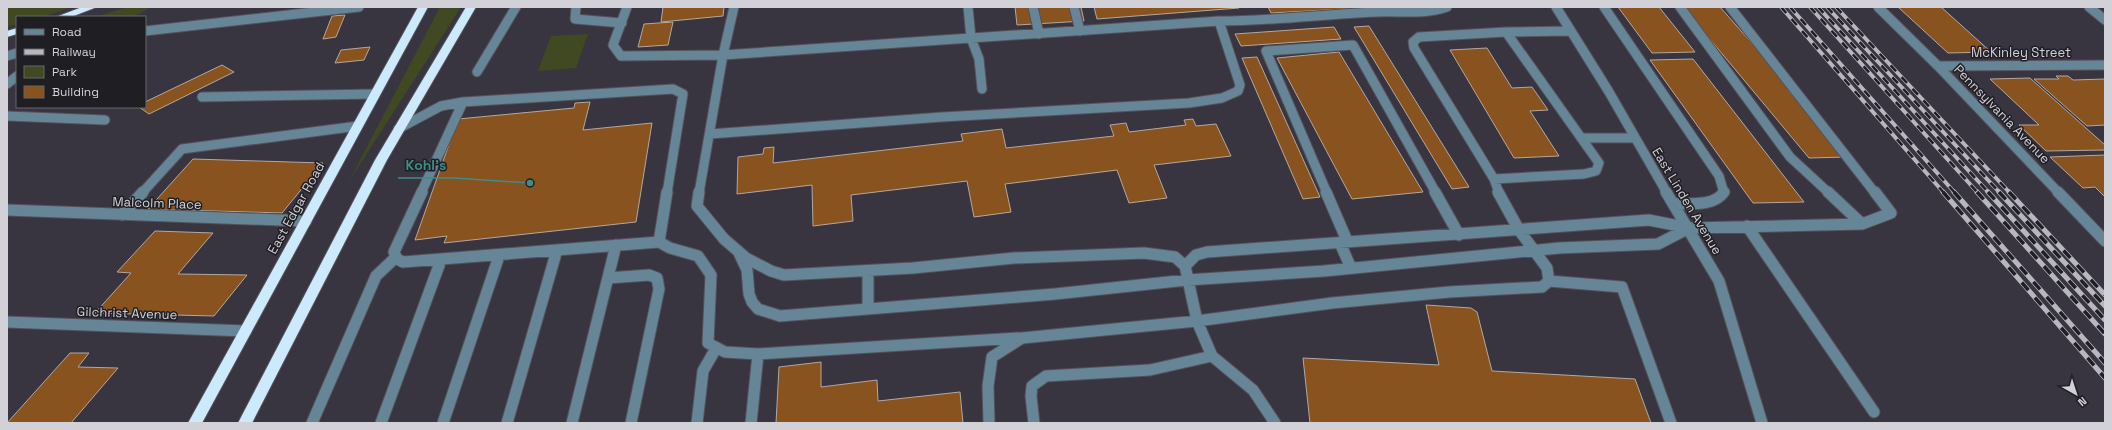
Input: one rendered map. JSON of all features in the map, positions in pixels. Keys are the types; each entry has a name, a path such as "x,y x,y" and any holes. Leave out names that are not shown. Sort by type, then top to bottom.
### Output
{"highway":[{"path":"64,16 92,7"},
{"name":"East Edgar Road","path":"195,423 423,7"},
{"path":"245,423 398,128 471,7"}],"street":[{"path":"146,31 359,7"},
{"path":"477,72 516,7"},
{"path":"576,7 575,19 622,23"},
{"path":"627,7 613,45 621,56 723,55 1219,22 1250,22 1378,12 1430,11 1447,7"},
{"path":"734,7 723,55 697,206 738,252 747,270 749,294 752,302 758,309 780,316 1056,294 1187,280 1351,268 1534,251 1658,244 1689,228"},
{"path":"968,7 971,38 978,59 982,89"},
{"path":"1032,7 1039,34"},
{"path":"1074,7 1080,31"},
{"name":"East Linden Avenue","path":"1556,7 1609,92 1634,138 1719,280 1762,423"},
{"path":"1604,7 1719,176 1724,193 1718,200 1674,204"},
{"path":"1680,7 1790,157 1862,224"},
{"path":"1185,266 1196,255 1207,252 1649,220 1689,228 1862,224 1891,213 1730,7"},
{"name":"Pennsylvania Avenue","path":"1878,7 1938,66 2105,241"},
{"path":"2089,7 2105,20"},
{"path":"710,134 942,116 1189,103 1222,98 1238,91 1240,84 1219,22"},
{"path":"1549,281 1548,268 1519,230 1500,197 1494,178 1454,116 1414,48 1413,42 1419,37 1506,32 1570,31"},
{"path":"1494,178 1584,174 1596,171 1599,163 1506,32"},
{"path":"1351,268 1344,243 1266,51 1353,45 1459,234"},
{"name":"McKinley Street","path":"1938,66 2105,65"},
{"path":"7,84 16,77"},
{"path":"398,128 441,106 463,102 673,89 683,94 659,242"},
{"path":"202,98 375,94"},
{"path":"463,102 394,252 395,258 400,262 409,263 659,242 670,248 698,256 706,265 711,275 708,342 715,350 728,353 758,354 1022,338 1198,321 1332,303 1450,292 1542,287 1549,281 1622,287 1671,423"},
{"path":"7,116 105,120"},
{"path":"122,214 182,149 358,126"},
{"path":"1581,138 1634,138"},
{"name":"Malcolm Place","path":"7,210 306,221"},
{"path":"1747,226 1874,412"},
{"path":"572,423 616,245"},
{"path":"507,423 557,250"},
{"path":"738,252 766,270 784,275 868,271 1014,258 1144,253 1174,256 1185,266 1187,280 1198,321 1212,356 1253,390 1275,423"},
{"path":"443,423 499,256"},
{"path":"312,423 376,276 395,258"},
{"path":"381,423 441,260"},
{"path":"868,271 868,309"},
{"path":"608,278 649,275 658,278 659,289 631,423"},
{"name":"Gilchrist Avenue","path":"7,322 246,331"},
{"path":"989,423 988,386 992,357 1022,338"},
{"path":"697,423 703,371 715,350"},
{"path":"751,423 758,354"},
{"path":"1034,423 1031,396 1032,386 1046,376 1150,370 1212,356"}],"green space":[{"path":"7,7 72,7 45,16 16,16 16,24 7,27"},
{"path":"127,7 151,7 136,16 98,16"},
{"path":"440,7 461,7 348,183"},
{"path":"588,34 576,68 538,71 551,36"}],"building":[{"path":"663,7 724,7 723,16 661,22"},
{"path":"1015,7 1081,7 1084,21 1017,25"},
{"path":"1094,7 1238,7 1239,8 1097,19"},
{"path":"1268,7 1382,7 1271,13"},
{"path":"1618,7 1659,7 1695,52 1652,53"},
{"path":"1683,7 1720,7 1794,91 1789,91 1847,157 1809,158"},
{"path":"1898,7 1941,7 1991,52 1948,53"},
{"path":"345,15 336,37 323,39 332,16"},
{"path":"673,22 668,45 638,47 644,24"},
{"path":"1369,26 1469,187 1452,189 1354,27"},
{"path":"1334,27 1341,39 1241,46 1235,34"},
{"path":"370,47 364,60 335,63 341,50"},
{"path":"1487,48 1512,88 1532,87 1548,110 1530,111 1559,156 1514,158 1450,50"},
{"path":"1339,52 1423,192 1352,199 1277,58"},
{"path":"1257,57 1320,197 1303,199 1242,58"},
{"path":"1693,59 1804,202 1753,203 1650,60"},
{"path":"222,65 234,72 149,114 140,108 146,108 146,102"},
{"path":"2056,76 2068,76 2073,80 2105,79 2105,125 2087,126 2034,79 2059,79"},
{"path":"2030,78 2105,145 2105,150 2046,151 2019,125 2039,125 1990,79"},
{"path":"590,102 583,130 652,123 636,222 444,243 447,236 415,240 458,119 574,108 575,103"},
{"path":"1193,119 1196,126 1216,124 1231,156 1154,165 1167,198 1129,203 1117,170 1005,184 1011,212 974,217 967,181 851,195 853,221 813,226 812,185 737,194 738,157 763,154 764,148 774,147 773,163 963,141 961,134 1002,129 1006,148 1114,136 1110,125 1126,123 1129,132 1186,125 1184,120"},
{"path":"2105,155 2105,197 2095,187 2083,188 2050,157"},
{"path":"193,159 323,163 282,213 148,209"},
{"path":"155,231 213,233 178,274 247,275 214,316 95,313 131,273 117,272"},
{"path":"1426,305 1471,308 1477,312 1492,371 1635,379 1651,423 1310,423 1303,358 1439,365"},
{"path":"70,353 89,353 78,367 118,368 71,423 7,423"},
{"path":"821,362 821,387 877,380 878,401 960,392 963,423 776,423 779,367"}],"railway":[{"path":"1781,7 1944,193"},
{"path":"1790,7 1955,193"},
{"path":"1810,7 1978,193"},
{"path":"1818,7 1989,193"},
{"path":"1827,7 2000,193"},
{"path":"1836,7 2010,193"},
{"path":"1943,192 2105,378"},
{"path":"1954,192 2105,363"},
{"path":"1977,192 2105,334"},
{"path":"1988,192 2105,320"},
{"path":"1999,192 2105,306"},
{"path":"2009,192 2105,295"}],"place":[{"name":"Kohl's","path":"530,183"}]}
